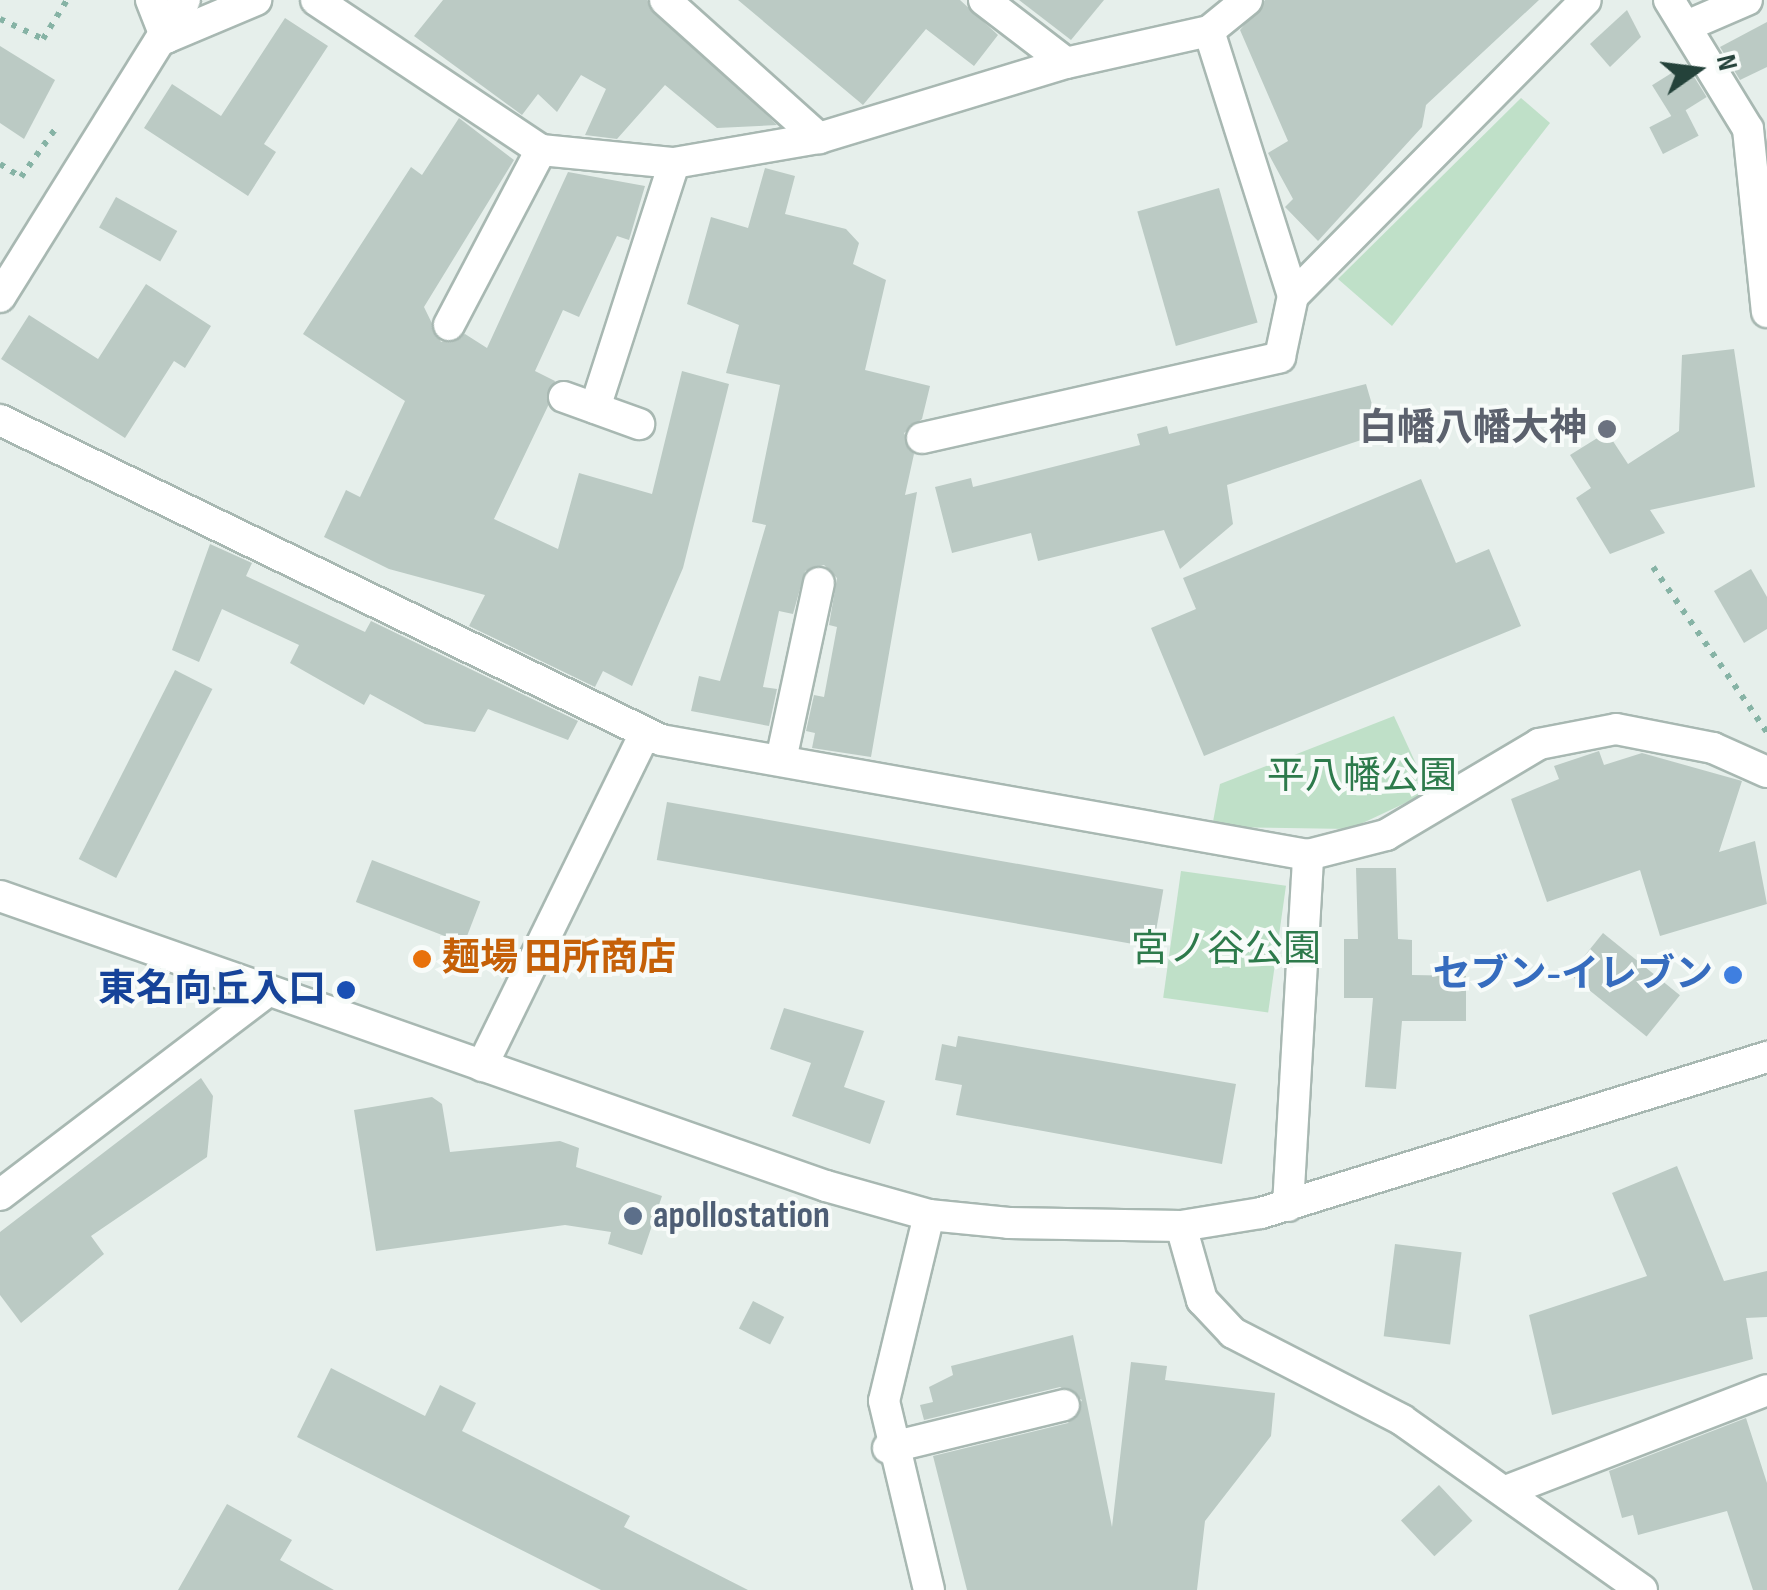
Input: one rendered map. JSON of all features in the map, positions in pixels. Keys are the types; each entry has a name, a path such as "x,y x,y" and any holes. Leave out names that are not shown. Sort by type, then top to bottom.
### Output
{"street":[{"path":"151,0 166,38"},
{"path":"0,297 166,38 185,0"},
{"path":"166,38 256,0"},
{"path":"316,0 541,150 674,163 819,138 1066,63 1209,32 1247,0"},
{"path":"664,0 819,138"},
{"path":"984,0 1066,63"},
{"path":"1293,296 1586,0"},
{"path":"1669,0 1689,25 1748,128 1767,312"},
{"path":"1689,25 1746,0"},
{"path":"922,438 1280,357 1293,296 1209,32"},
{"path":"450,325 541,150"},
{"path":"595,408 674,163"},
{"path":"564,398 638,424"},
{"path":"0,420 644,736 1308,856 1386,835 1539,744 1616,729 1713,748 1767,772"},
{"path":"781,760 819,583"},
{"path":"482,1066 644,736"},
{"path":"1288,1206 1308,856"},
{"path":"0,896 482,1066 928,1215 1180,1226 1288,1206 1767,1056"},
{"path":"0,1195 268,991"},
{"path":"928,1215 886,1382 888,1448 928,1590"},
{"path":"1180,1226 1202,1300 1233,1333 1402,1420 1511,1489 1642,1590"},
{"path":"1511,1489 1767,1390"},
{"path":"888,1448 1064,1406"}],"path":[{"path":"0,19 43,39 67,0"},
{"path":"0,164 21,177 56,128"},
{"path":"1653,567 1767,732"}],"green space":[{"path":"1521,98 1550,123 1392,326 1338,279"},
{"name":"平八幡公園","path":"1394,716 1417,766 1418,797 1350,829 1212,827 1220,784"},
{"name":"宮ノ谷公園","path":"1181,871 1286,886 1268,1013 1163,998"}],"building":[{"path":"443,0 647,0 777,125 717,128 665,85 617,139 585,135 606,89 581,75 557,112 538,94 522,115 414,36"},
{"path":"738,0 960,0 998,35 974,66 926,29 863,105"},
{"path":"1019,0 1104,0 1071,40"},
{"path":"1265,0 1539,0 1426,105 1422,127 1318,241 1285,207 1293,199 1268,153 1288,141 1240,30"},
{"path":"1627,10 1641,37 1610,67 1590,44"},
{"path":"285,18 328,46 264,144 276,152 248,196 144,128 172,84 221,116"},
{"path":"1767,22 1767,67 1740,80 1720,47"},
{"path":"0,46 55,80 24,139 0,123"},
{"path":"1686,64 1707,97 1673,118 1652,85"},
{"path":"1685,109 1699,136 1663,154 1649,127"},
{"path":"459,118 514,160 424,307 441,342 465,334 487,348 568,172 645,186 629,240 617,236 579,317 563,310 535,371 555,381 548,406 494,519 558,549 579,473 652,494 682,371 729,384 683,568 632,686 603,671 595,687 469,626 485,595 389,569 324,537 346,490 360,497 405,401 303,334 411,167 422,175"},
{"path":"765,168 795,176 785,214 846,229 859,243 853,264 886,280 865,370 930,386 922,419 904,433 914,454 905,495 917,492 871,757 812,748 815,733 806,731 814,695 824,697 837,627 829,625 837,578 824,565 805,571 793,614 779,611 763,687 777,689 769,726 691,711 699,676 720,681 766,525 752,522 780,385 726,373 739,325 687,304 711,217 748,228"},
{"path":"1219,188 1258,323 1176,346 1137,211"},
{"path":"116,197 177,231 160,262 99,228"},
{"path":"146,284 211,326 185,368 174,361 125,438 1,359 29,315 98,359"},
{"path":"1734,349 1755,487 1650,510 1665,533 1610,554 1576,498 1591,488 1570,455 1607,432 1628,464 1679,431 1682,355"},
{"path":"1366,384 1378,425 1368,427 1370,437 1227,485 1233,524 1180,569 1164,530 1038,561 1031,533 952,553 935,487 971,478 973,487 1140,445 1137,434 1167,426 1169,434"},
{"path":"1421,479 1456,563 1489,549 1521,626 1204,756 1151,628 1196,609 1183,578"},
{"path":"210,544 252,563 246,576 365,632 371,621 578,721 568,740 488,709 475,732 425,724 370,694 364,705 290,663 299,645 222,609 199,662 172,650"},
{"path":"1751,569 1767,597 1767,629 1744,643 1714,591"},
{"path":"175,670 212,689 116,878 79,859"},
{"path":"1599,751 1604,765 1642,753 1742,781 1719,852 1755,841 1767,904 1660,936 1640,870 1547,902 1511,799 1559,779 1554,766"},
{"path":"667,802 1163,890 1153,948 657,860"},
{"path":"372,860 480,902 464,944 356,902"},
{"path":"1356,868 1396,868 1398,939 1412,940 1412,975 1466,976 1466,1021 1402,1021 1396,1089 1365,1087 1373,998 1344,998 1344,939 1358,939"},
{"path":"1603,933 1680,995 1647,1036 1570,974"},
{"path":"784,1008 864,1031 844,1087 885,1101 870,1144 792,1116 811,1063 770,1049"},
{"path":"958,1036 1236,1084 1222,1164 956,1115 962,1085 935,1080 942,1044 956,1047"},
{"path":"201,1078 213,1096 207,1157 91,1236 104,1254 21,1323 0,1295 0,1232"},
{"path":"432,1097 442,1104 450,1152 560,1141 579,1148 576,1167 662,1196 642,1255 608,1244 611,1232 565,1225 376,1251 354,1110"},
{"path":"1677,1166 1724,1281 1767,1271 1767,1317 1746,1318 1753,1359 1552,1415 1529,1315 1647,1276 1612,1193"},
{"path":"1395,1244 1462,1252 1450,1344 1384,1336"},
{"path":"753,1301 784,1317 770,1345 739,1329"},
{"path":"1073,1335 1112,1527 1131,1362 1167,1366 1165,1380 1275,1393 1271,1436 1205,1521 1197,1590 967,1590 933,1456 1068,1423 1082,1400 1060,1387 924,1420 920,1405 933,1402 929,1387 953,1375 951,1366"},
{"path":"331,1368 425,1416 440,1385 476,1403 462,1431 630,1516 624,1527 748,1590 601,1590 297,1437"},
{"path":"1746,1418 1767,1483 1767,1590 1753,1590 1727,1511 1638,1535 1633,1515 1622,1518 1609,1471"},
{"path":"1439,1485 1472,1521 1434,1556 1401,1520"},
{"path":"227,1504 292,1540 280,1560 334,1590 178,1590"}],"place":[{"name":"白幡八幡大神","path":"1607,429"},
{"name":"麺場 田所商店","path":"422,959"},
{"name":"セブン-イレブン","path":"1733,975"},
{"name":"東名向丘入口","path":"346,990"},
{"name":"apollostation","path":"633,1216"}]}
